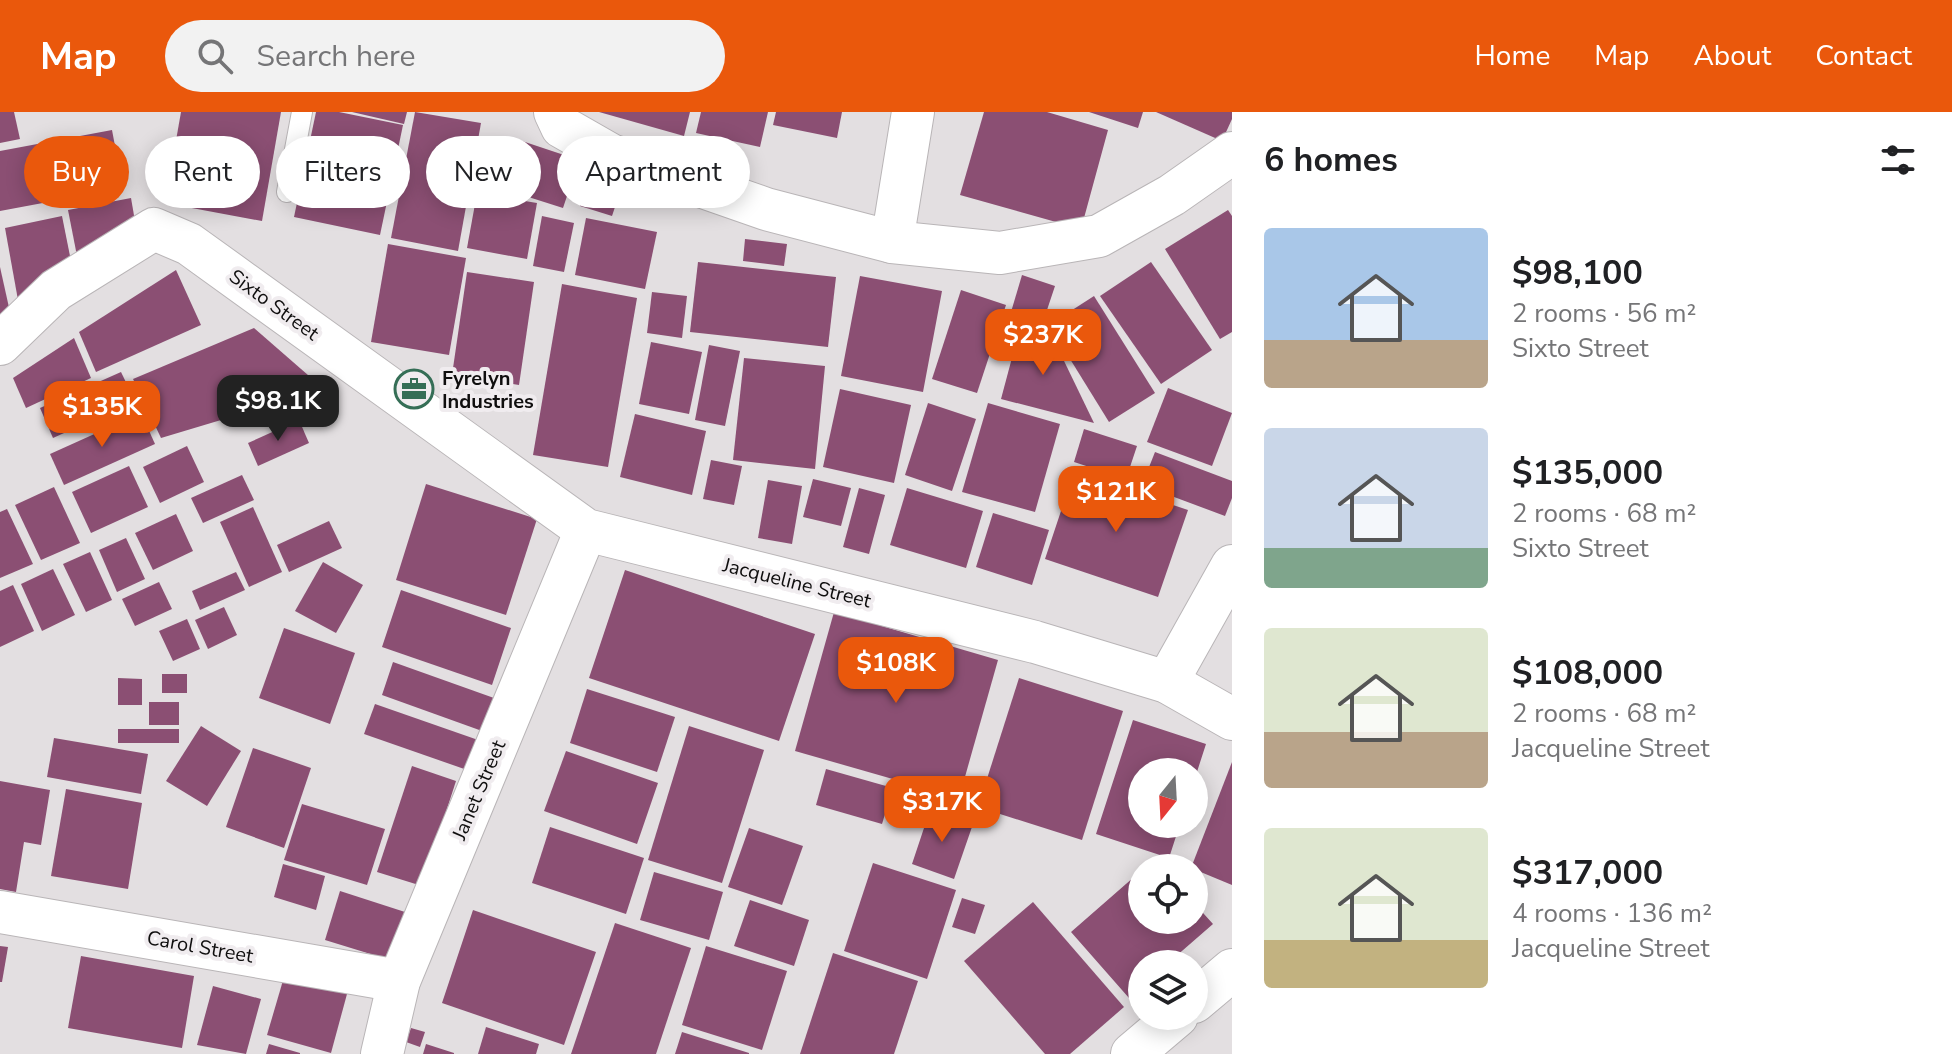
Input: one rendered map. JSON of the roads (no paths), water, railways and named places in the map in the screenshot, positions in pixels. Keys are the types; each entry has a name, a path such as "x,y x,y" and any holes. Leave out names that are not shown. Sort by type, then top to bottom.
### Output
{"street":[{"path":"555,112 562,127 611,155 766,209 892,242 1000,253 1099,236 1172,195 1232,153"},
{"path":"892,242 913,112"},
{"name":"Sixto Street","path":"0,344 56,290 154,229 189,244 586,530"},
{"name":"Jacqueline Street","path":"586,530 1035,642 1167,682 1232,719"},
{"name":"Janet Street","path":"382,1054 399,981 586,530"},
{"path":"1167,682 1232,566"},
{"name":"Carol Street","path":"0,912 399,981"},
{"path":"1208,990 1232,970"},
{"path":"1132,1054 1160,1030"}],"lane":[{"path":"298,136 302,112"}],"place":[{"name":"Fyrelyn Industries","path":"414,389"}]}
